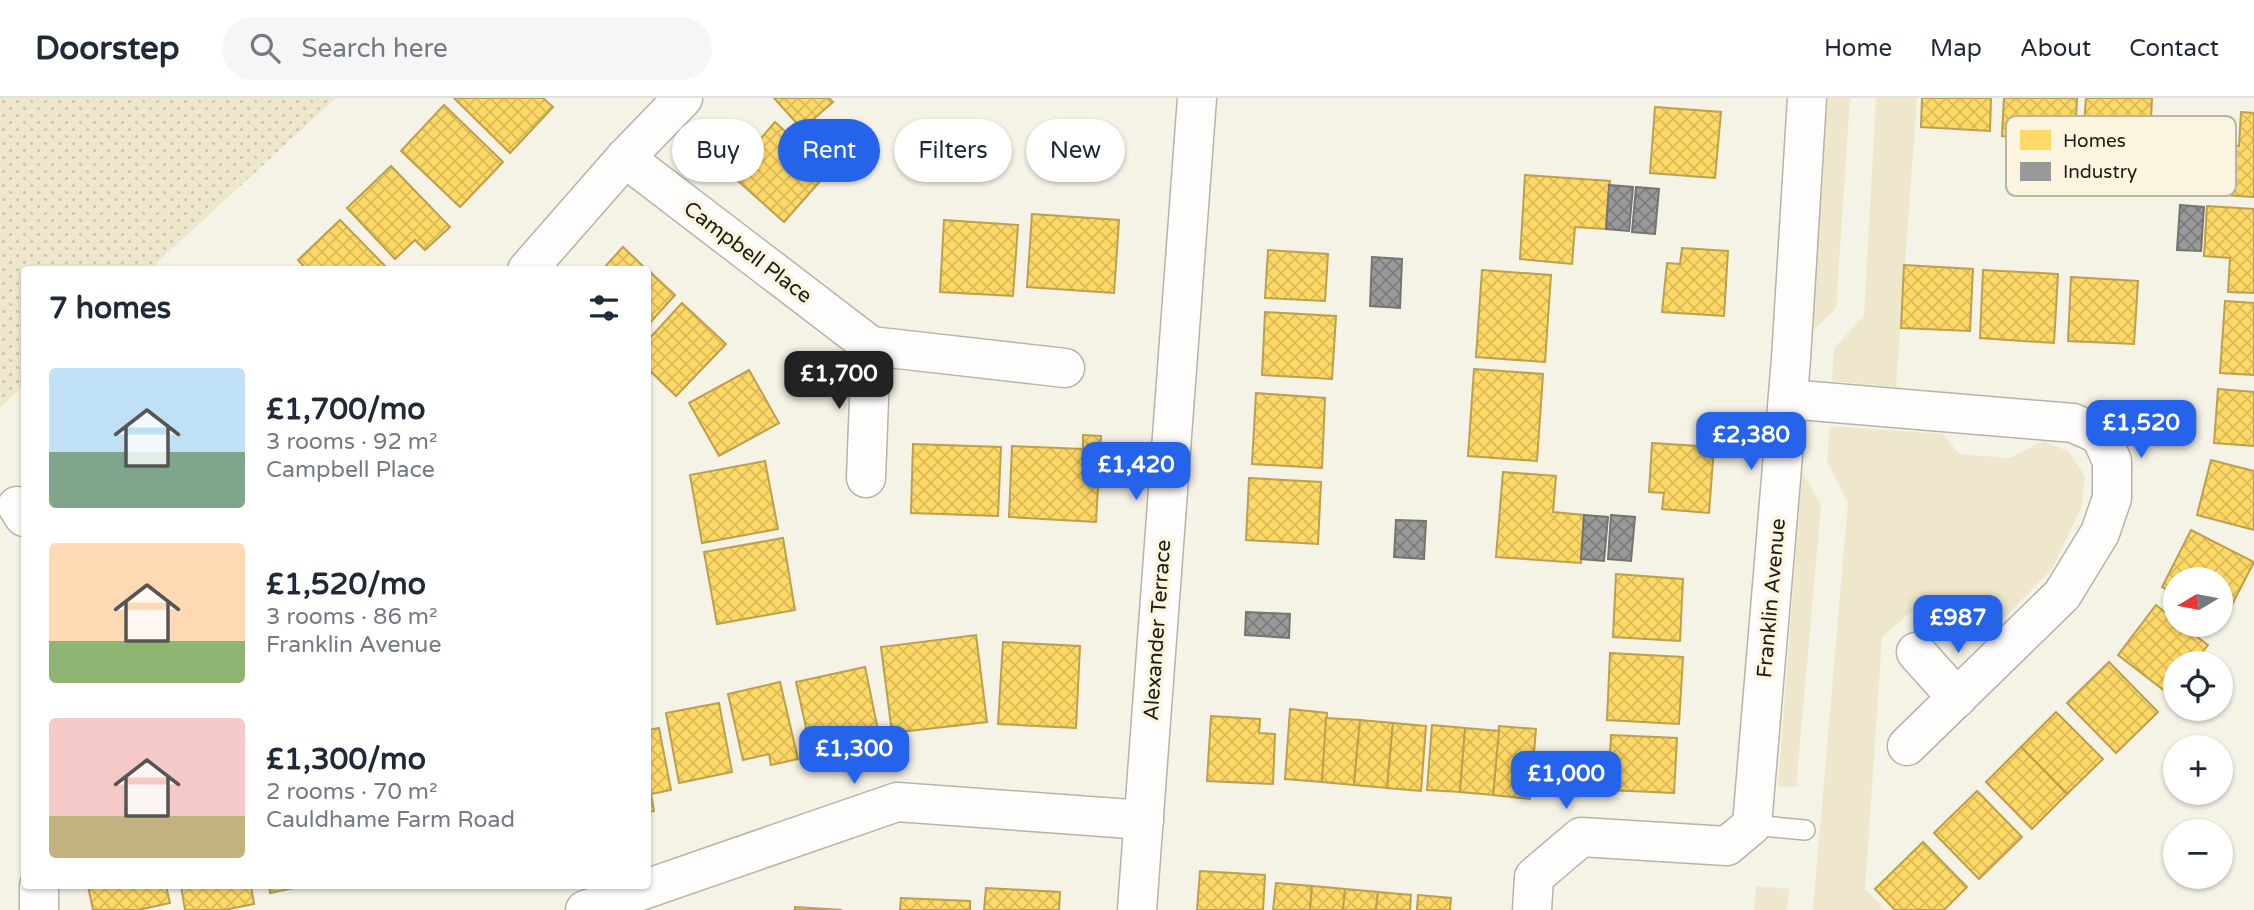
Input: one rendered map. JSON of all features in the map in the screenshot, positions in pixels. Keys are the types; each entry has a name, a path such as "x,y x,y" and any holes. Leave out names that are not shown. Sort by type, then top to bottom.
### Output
{"street":[{"path":"530,266 625,158 683,98"},
{"name":"Alexander Terrace","path":"1137,910 1197,98"},
{"name":"Franklin Avenue","path":"1752,825 1788,399 1807,98"},
{"name":"Campbell Place","path":"625,158 871,346"},
{"path":"866,478 871,346 1065,368"},
{"path":"1788,399 2073,423 2100,435 2112,461 2112,498 2100,533 2062,595 1907,746"},
{"path":"1916,652 1957,698"},
{"path":"651,887 897,802 1144,820"},
{"path":"1532,910 1534,877 1581,837 1727,846 1752,825"},
{"path":"38,910 39,889"},
{"path":"585,910 646,889"}],"lane":[{"path":"1752,825 1805,830"}],"shaded area":[{"path":"0,98 336,98 153,266 21,266 21,388 0,408"},
{"path":"1828,98 1850,98 1836,308 1809,335"},
{"path":"1876,98 1917,98 1896,387 1832,381 1834,348 1864,316"},
{"path":"1830,426 1943,434 1959,454 2010,458 2043,441 2069,452 2085,476 2082,506 2052,569 1994,628 1953,631 1926,599 1882,637 1865,889 1885,910 1813,910 1848,503 1827,461"},
{"path":"1802,471 1821,506 1796,787 1778,786"},
{"path":"1756,886 1789,889 1787,910 1754,910"}],"building: Homes":[{"path":"454,98 543,98 553,107 510,153"},
{"path":"774,98 829,98 833,102 813,119 793,119"},
{"path":"1922,98 1991,98 1990,131 1921,127"},
{"path":"2004,98 2077,98 2076,116 2006,116 2006,136 2002,136"},
{"path":"2086,98 2152,98 2151,116 2085,116"},
{"path":"444,105 503,162 460,207 401,151"},
{"path":"1655,107 1721,112 1715,178 1650,173"},
{"path":"2241,112 2254,113 2254,197 2236,196 2236,146 2239,146"},
{"path":"775,122 778,125 778,182 819,182 784,222 739,182 764,182 764,135"},
{"path":"391,166 450,227 425,250 415,240 395,259 347,208"},
{"path":"1525,175 1610,181 1606,229 1575,227 1572,264 1520,259"},
{"path":"2207,206 2254,209 2254,293 2228,292 2230,258 2204,256"},
{"path":"1032,214 1119,220 1114,293 1027,287"},
{"path":"340,220 385,266 303,266 298,260"},
{"path":"944,220 1018,225 1013,296 940,292"},
{"path":"623,247 643,266 606,266"},
{"path":"1682,248 1728,251 1724,316 1662,312 1667,263 1680,264"},
{"path":"1268,250 1328,254 1325,301 1265,298"},
{"path":"1904,265 1973,269 1970,331 1901,328"},
{"path":"1482,270 1551,275 1545,362 1476,357"},
{"path":"1983,270 2058,274 2054,343 1980,338"},
{"path":"651,273 675,295 651,322"},
{"path":"2071,277 2138,281 2134,344 2068,341"},
{"path":"2225,301 2254,303 2254,375 2220,373"},
{"path":"682,303 726,344 676,396 651,372 651,337"},
{"path":"1265,312 1336,316 1332,379 1262,375"},
{"path":"1474,369 1543,374 1537,461 1468,456"},
{"path":"749,370 779,423 719,456 689,403"},
{"path":"2218,389 2254,392 2254,446 2214,443"},
{"path":"1256,393 1325,398 1322,468 1252,464"},
{"path":"1083,435 1101,436 1096,522 1009,517 1012,446 1083,449"},
{"path":"1652,443 1714,447 1709,513 1662,509 1664,493 1649,492"},
{"path":"913,444 1001,447 998,516 911,513"},
{"path":"2211,460 2254,471 2254,530 2197,515"},
{"path":"765,461 778,529 702,543 690,475"},
{"path":"1503,472 1556,476 1553,512 1584,515 1581,563 1496,557"},
{"path":"1249,478 1321,482 1318,544 1246,540"},
{"path":"2191,530 2254,562 2233,603 2233,567 2172,567"},
{"path":"783,538 795,610 717,624 704,552"},
{"path":"1616,574 1683,579 1680,641 1613,637"},
{"path":"2156,605 2163,611 2163,637 2197,637 2208,645 2203,651 2163,651 2163,690 2118,655"},
{"path":"976,635 987,722 892,733 881,647"},
{"path":"1003,642 1080,646 1076,728 998,724"},
{"path":"1610,653 1683,657 1679,724 1607,720"},
{"path":"2109,662 2158,712 2116,753 2067,703"},
{"path":"865,667 879,735 811,750 796,682"},
{"path":"780,682 798,759 771,765 769,754 743,760 728,694"},
{"path":"719,703 732,772 679,783 666,713"},
{"path":"1290,709 1327,713 1322,782 1285,779"},
{"path":"2056,712 2103,759 2067,794 2021,747"},
{"path":"1211,716 1260,719 1259,733 1275,734 1273,784 1207,781"},
{"path":"1326,718 1360,720 1354,785 1322,782"},
{"path":"1360,720 1393,723 1387,788 1354,785"},
{"path":"1393,723 1426,726 1421,791 1387,788"},
{"path":"1432,725 1465,728 1460,792 1427,790"},
{"path":"1499,726 1536,729 1530,799 1493,795"},
{"path":"659,728 671,790 651,794 651,729"},
{"path":"1465,728 1499,731 1493,795 1460,792"},
{"path":"1611,735 1677,738 1674,793 1608,790"},
{"path":"2021,747 2067,794 2032,829 1986,782"},
{"path":"1977,791 2022,837 1979,879 1934,833"},
{"path":"1923,842 1967,887 1944,910 1895,910 1875,889"},
{"path":"1200,871 1265,875 1263,910 1197,910"},
{"path":"1276,883 1312,886 1310,910 1273,910"},
{"path":"1312,886 1345,889 1343,910 1310,910"},
{"path":"986,888 1060,892 1059,910 984,910"},
{"path":"89,889 167,889 170,903 138,910 93,910"},
{"path":"182,889 252,889 254,904 224,910 185,910"},
{"path":"269,889 289,889 270,893"},
{"path":"1345,889 1378,892 1376,910 1343,910"},
{"path":"1378,892 1411,895 1410,910 1376,910"},
{"path":"1418,895 1451,898 1450,910 1417,910"},
{"path":"901,898 970,901 970,910 900,910"},
{"path":"795,907 842,910 795,910"}],"building: Industry":[{"path":"1609,185 1633,187 1629,231 1606,229"},
{"path":"1636,187 1659,189 1655,234 1632,232"},
{"path":"2180,205 2204,207 2201,251 2177,250"},
{"path":"1372,257 1402,259 1400,308 1370,306"},
{"path":"1584,515 1608,517 1604,561 1581,559"},
{"path":"1611,515 1635,517 1631,561 1608,559"},
{"path":"1396,520 1426,521 1424,559 1394,557"},
{"path":"1246,612 1290,614 1289,638 1245,635"}]}
